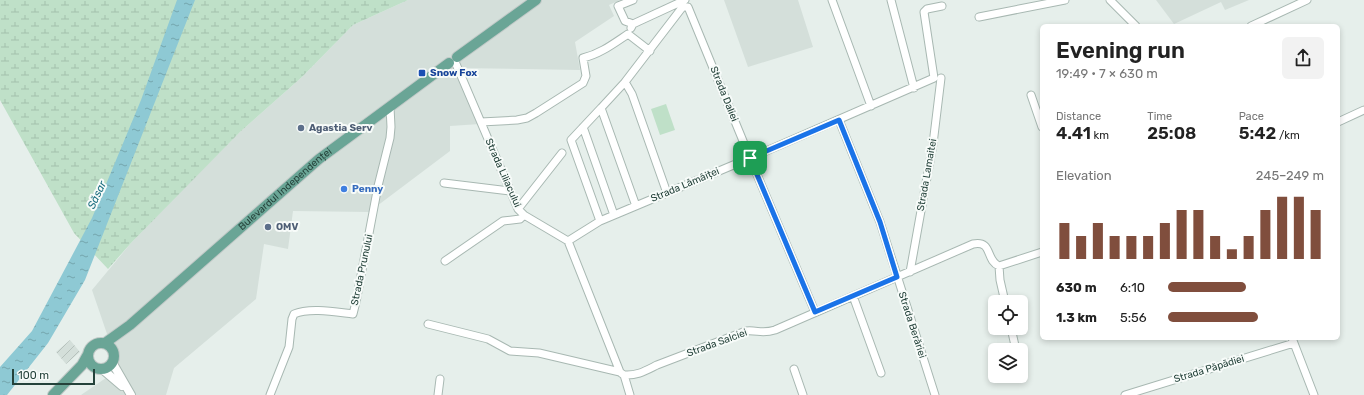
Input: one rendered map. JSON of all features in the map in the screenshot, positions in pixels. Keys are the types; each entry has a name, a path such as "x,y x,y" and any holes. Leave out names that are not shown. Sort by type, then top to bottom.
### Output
{"main road":[{"name":"Bulevardul Independenței","path":"104,343 130,325 319,159 536,0"},
{"name":"Bulevardul Independenței","path":"113,351 130,325"},
{"path":"104,343 110,346 114,355 110,366 77,377 54,394 82,365 93,345 104,343"},
{"path":"87,356 91,365 98,369"}],"street":[{"path":"633,0 618,6 625,21 633,24 687,4"},
{"path":"832,0 871,106"},
{"path":"891,0 914,88"},
{"path":"979,17 1065,0"},
{"path":"1110,0 1134,24"},
{"path":"1255,24 1307,0"},
{"path":"600,221 571,140 625,82 681,9 687,4"},
{"name":"Strada Daliei","path":"687,4 815,312"},
{"name":"Strada Lamaitei","path":"910,272 932,144 938,78 924,12 926,9 942,6"},
{"path":"481,122 518,120 536,113 582,83 586,76 583,58 601,52 628,34 633,24"},
{"path":"628,34 650,51"},
{"name":"Strada Liliacului","path":"454,61 518,209 524,215 568,241"},
{"name":"Strada Lămâiței","path":"568,241 600,221 938,78"},
{"path":"625,82 632,94 667,193"},
{"path":"1031,95 1040,121"},
{"name":"Strada Prunului","path":"270,395 290,347 292,319 294,314 317,310 352,314 358,295 378,186 390,138 390,107"},
{"path":"601,108 636,206"},
{"path":"1340,121 1364,110"},
{"name":"Strada Berăriei","path":"839,120 880,222 935,395"},
{"path":"583,127 614,215"},
{"path":"518,209 562,152"},
{"path":"444,183 510,191"},
{"path":"445,260 503,221 520,219 524,215"},
{"path":"568,241 630,395"},
{"name":"Strada Salciei","path":"622,374 637,374 644,372 657,365 746,331 753,330 760,333 775,330 973,244 979,243 984,245 987,248 992,261 999,266"},
{"path":"1003,295 999,266 1040,253"},
{"path":"853,296 881,373"},
{"path":"428,324 488,339 510,351 539,353 622,374"},
{"path":"1293,341 1314,395"},
{"name":"Strada Păpădiei","path":"1125,395 1293,341"},
{"path":"112,362 129,393"},
{"path":"98,369 129,393"},
{"path":"794,369 803,395"},
{"path":"438,395 440,379"}],"shaded area":[{"path":"408,0 620,0 609,5 614,16 575,42 580,70 456,68 480,124 450,126 450,151 369,212 293,211 288,249 264,244 256,299 174,368 166,395 81,395 119,369 92,290 131,243 193,179 240,132 302,77 353,25"},
{"path":"724,0 798,0 813,47 748,67"},
{"path":"1156,0 1249,0 1225,10 1221,2 1174,24"},
{"path":"70,340 80,352 66,364 56,352"}],"green space":[{"path":"0,0 408,0 353,25 302,77 240,132 131,243 108,269 74,233 0,100"},
{"path":"666,104 675,130 660,135 651,109"}],"water":[{"path":"177,0 195,0 85,280 48,343 7,395 0,395 0,367 32,331 92,218 141,100"}],"place":[{"name":"Snow Fox","path":"422,73"},
{"name":"Agastia Serv","path":"301,128"},
{"name":"Penny","path":"344,189"},
{"name":"OMV","path":"268,227"}],"route":[{"path":"839,120 880,222 897,277 815,312 750,158 839,120"}],"water label":[{"name":"Săsar","path":"97,195"}]}
